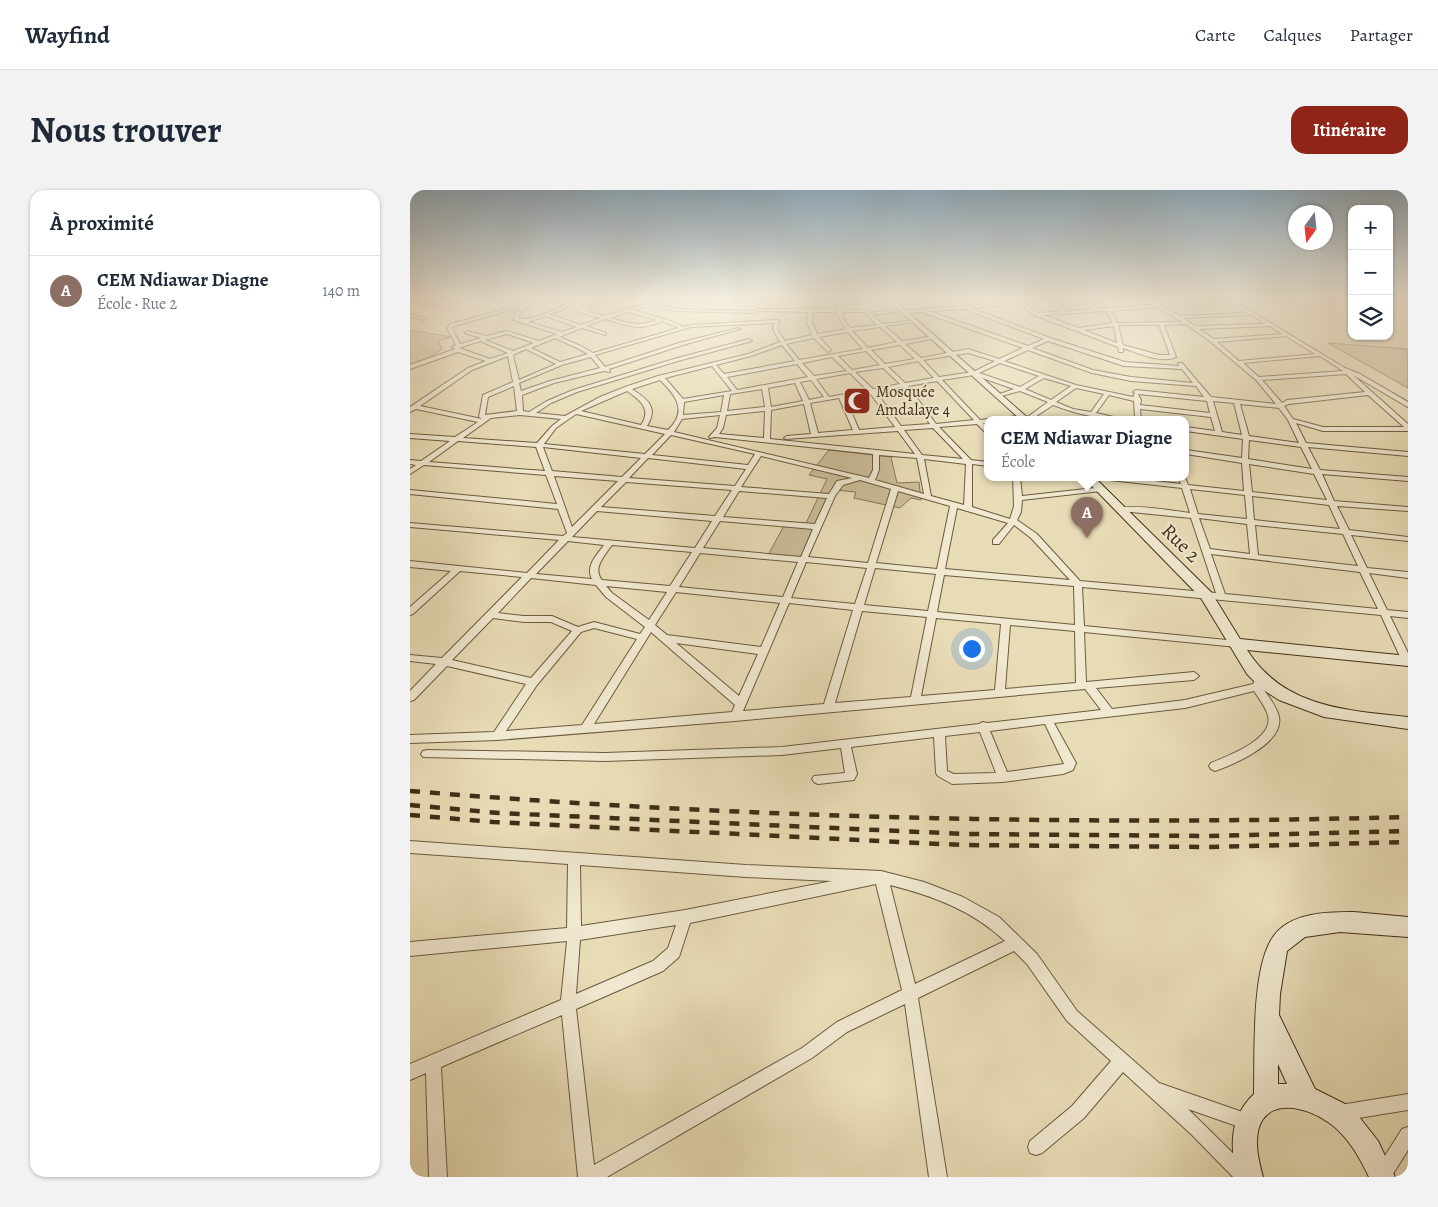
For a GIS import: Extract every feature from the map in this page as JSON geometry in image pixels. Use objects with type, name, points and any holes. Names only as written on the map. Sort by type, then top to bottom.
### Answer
[{"type":"street","points":[[410,367],[464,346]]},
{"type":"street","points":[[498,346],[512,353]]},
{"type":"street","points":[[413,409],[465,371],[531,346]]},
{"type":"street","points":[[574,346],[592,355],[597,364],[604,369],[636,385]]},
{"type":"street","points":[[565,418],[520,413],[482,417],[485,396],[560,364],[622,346]]},
{"type":"street","points":[[519,394],[552,382],[604,369],[675,346]]},
{"type":"street","points":[[719,346],[744,356]]},
{"type":"street","points":[[530,414],[561,396],[732,346]]},
{"type":"street","points":[[757,346],[763,350]]},
{"type":"street","points":[[539,445],[565,418],[627,388],[660,377],[752,354],[774,346]]},
{"type":"street","points":[[785,346],[798,363],[814,378],[828,399]]},
{"type":"street","points":[[824,346],[828,350]]},
{"type":"street","points":[[724,376],[878,346]]},
{"type":"street","points":[[905,346],[984,428]]},
{"type":"street","points":[[944,346],[1022,416]]},
{"type":"street","points":[[1021,346],[1092,371],[1131,379],[1199,385]]},
{"type":"street","points":[[681,417],[768,409],[974,373],[1031,346]]},
{"type":"street","points":[[1069,346],[1124,364],[1184,368]]},
{"type":"street","points":[[1121,346],[1159,357],[1173,358]]},
{"type":"street","points":[[1121,346],[1124,364],[1136,392],[1138,416]]},
{"type":"street","points":[[1169,346],[1173,358],[1199,385],[1209,399],[1219,433]]},
{"type":"street","points":[[1220,346],[1258,379],[1291,420],[1408,661]]},
{"type":"street","points":[[1304,346],[1343,370],[1408,428]]},
{"type":"street","points":[[459,348],[490,361]]},
{"type":"street","points":[[526,348],[560,364]]},
{"type":"street","points":[[867,348],[905,386],[934,426],[969,462],[968,508]]},
{"type":"street","points":[[694,351],[700,355]]},
{"type":"street","points":[[682,401],[882,365],[972,352],[1043,376],[1138,404],[1214,415]]},
{"type":"street","points":[[512,353],[519,394],[520,413]]},
{"type":"street","points":[[752,354],[778,384]]},
{"type":"street","points":[[1240,362],[1319,355]]},
{"type":"street","points":[[834,356],[872,391],[920,457],[928,497]]},
{"type":"street","points":[[1146,365],[1159,357]]},
{"type":"street","points":[[708,441],[720,428],[731,392],[724,376],[713,364]]},
{"type":"street","points":[[1258,379],[1343,370],[1356,373],[1408,405]]},
{"type":"street","points":[[974,373],[1020,389],[1050,403],[1098,416]]},
{"type":"street","points":[[999,396],[1020,389],[1043,376]]},
{"type":"street","points":[[410,697],[670,433],[681,417],[682,401],[676,392],[660,377]]},
{"type":"street","points":[[797,381],[807,402],[815,436]]},
{"type":"street","points":[[765,386],[768,409],[767,440]]},
{"type":"street","points":[[1030,416],[1075,386]]},
{"type":"street","points":[[627,388],[636,394],[650,410],[650,417],[643,427]]},
{"type":"street","points":[[1136,392],[1281,406],[1287,402],[1368,393]]},
{"type":"street","points":[[1092,415],[1107,394]]},
{"type":"street","points":[[841,396],[857,432]]},
{"type":"street","points":[[1237,402],[1246,437],[1245,462],[1254,557]]},
{"type":"street","points":[[413,409],[483,421]]},
{"type":"street","points":[[575,412],[708,441],[861,478],[1014,522],[1034,536],[1078,584],[1079,628],[1084,686],[1110,713]]},
{"type":"street","points":[[410,472],[490,416]]},
{"type":"street","points":[[1291,420],[1324,429],[1408,428]]},
{"type":"street","points":[[767,440],[984,421]]},
{"type":"street","points":[[1189,429],[1302,445],[1408,454]]},
{"type":"street","points":[[714,435],[984,464]]},
{"type":"street","points":[[410,436],[539,445],[750,467]]},
{"type":"street","points":[[539,445],[562,507],[568,536]]},
{"type":"street","points":[[870,481],[876,470],[876,452]]},
{"type":"street","points":[[585,730],[759,453]]},
{"type":"street","points":[[1189,453],[1317,472],[1408,479]]},
{"type":"street","points":[[410,462],[831,496]]},
{"type":"street","points":[[735,717],[831,496],[840,484],[861,478]]},
{"type":"street","points":[[996,542],[1014,522],[1019,511],[1017,481]]},
{"type":"street","points":[[1143,481],[1332,503],[1408,509]]},
{"type":"street","points":[[1183,481],[1221,596]]},
{"type":"street","points":[[1019,498],[1101,483]]},
{"type":"street","name":"Rue 2","points":[[1101,483],[1121,509],[1206,595],[1259,683]]},
{"type":"street","points":[[828,708],[895,488]]},
{"type":"street","points":[[410,492],[562,507]]},
{"type":"street","points":[[915,701],[954,504]]},
{"type":"street","points":[[596,508],[818,527]]},
{"type":"street","points":[[1121,509],[1408,539]]},
{"type":"street","points":[[410,525],[568,536],[610,542],[1221,596],[1408,615]]},
{"type":"street","points":[[610,542],[594,565],[594,576],[598,582],[609,595],[650,626],[741,704]]},
{"type":"street","points":[[1206,551],[1408,575]]},
{"type":"street","points":[[410,564],[1408,661]]},
{"type":"street","points":[[410,612],[459,568]]},
{"type":"street","points":[[490,615],[524,620],[552,619],[578,630]]},
{"type":"street","points":[[1000,694],[1006,621]]},
{"type":"street","points":[[497,736],[533,682],[578,630],[594,625],[643,638]]},
{"type":"street","points":[[662,638],[764,651]]},
{"type":"street","points":[[410,658],[445,662],[533,682]]},
{"type":"street","points":[[410,739],[585,730],[1194,676]]},
{"type":"street","points":[[1216,766],[1240,755],[1272,732],[1274,718],[1259,683]]},
{"type":"street","points":[[427,754],[605,757],[782,751],[939,733],[983,726],[1048,721],[1185,704],[1259,683],[1305,706],[1332,713],[1408,723]]},
{"type":"street","points":[[939,733],[942,774],[946,777],[952,779],[1002,777],[1069,767],[1070,763],[1048,721]]},
{"type":"street","points":[[983,726],[1002,777]]},
{"type":"street","points":[[818,779],[850,777],[845,743]]},
{"type":"street","points":[[410,847],[746,870],[880,877],[924,888],[958,901],[994,922],[1016,943],[1032,959],[1072,1016],[1198,1129],[1245,1177]]},
{"type":"street","points":[[574,859],[574,934],[568,1005],[588,1177],[807,1052],[842,1026],[1016,943]]},
{"type":"street","points":[[410,949],[574,934],[685,917],[880,877]]},
{"type":"street","points":[[880,877],[910,992],[938,1177]]},
{"type":"street","points":[[410,1072],[658,966],[668,959],[678,943],[685,917]]},
{"type":"street","points":[[1266,1100],[1268,1017],[1273,966],[1279,945],[1300,929],[1320,924],[1408,927]]},
{"type":"street","points":[[1268,1017],[1306,1097]]},
{"type":"street","points":[[433,1062],[438,1177]]},
{"type":"street","points":[[1036,1146],[1078,1112],[1122,1062]]},
{"type":"street","points":[[1153,1088],[1248,1122]]},
{"type":"street","points":[[1250,1177],[1244,1148],[1244,1132],[1256,1108],[1266,1100],[1278,1095],[1306,1097],[1336,1113],[1363,1141],[1374,1158],[1382,1177]]},
{"type":"street","points":[[1336,1113],[1408,1102]]},
{"type":"street","points":[[1382,1177],[1408,1135]]},
{"type":"shaded area","points":[[410,346],[441,346],[442,349],[427,359],[410,365]]},
{"type":"shaded area","points":[[1333,346],[1408,349],[1408,388]]},
{"type":"shaded area","points":[[829,450],[891,457],[897,483],[919,482],[921,500],[911,498],[900,508],[854,498],[856,492],[835,490],[805,560],[767,557],[786,522],[806,523],[827,479],[809,475]]},
{"type":"railway","points":[[410,791],[659,808],[909,817],[1158,821],[1408,817]]},
{"type":"railway","points":[[410,805],[499,813],[966,834],[1205,836],[1408,831]]},
{"type":"railway","points":[[410,815],[493,822],[962,845],[1205,847],[1408,842]]},
{"type":"place","name":"Mosquée Amdalaye 4","points":[[857,401]]},
{"type":"place","name":"CEM Ndiawar Diagne","points":[[1087,538]]}]
